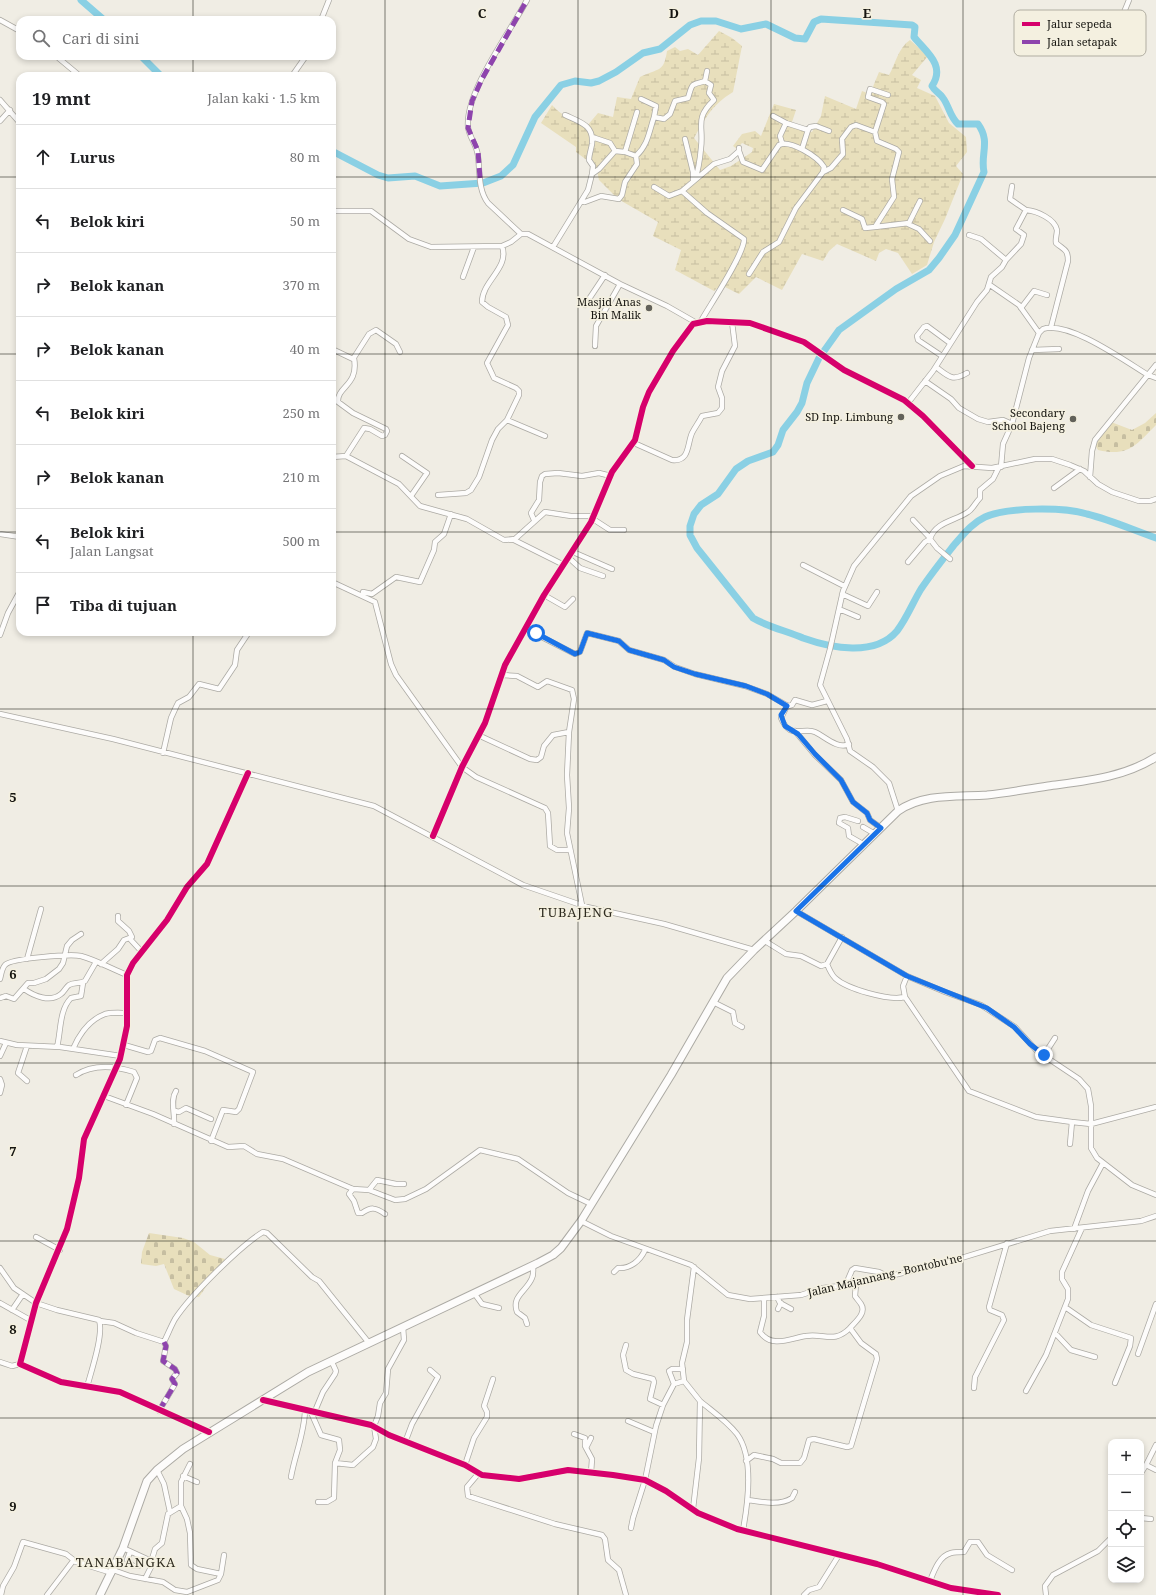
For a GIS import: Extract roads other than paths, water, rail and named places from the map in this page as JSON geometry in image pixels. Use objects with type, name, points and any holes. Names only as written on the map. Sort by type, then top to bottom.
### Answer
[{"type":"main road","points":[[100,1595],[126,1550],[146,1483],[157,1470],[183,1449],[298,1377],[533,1265],[553,1255],[561,1248],[581,1221],[590,1204],[671,1075],[727,978],[898,811],[909,804],[933,798],[988,795],[1104,778],[1132,769],[1156,757]]},
{"type":"street","points":[[323,16],[330,0]]},
{"type":"street","points":[[521,234],[488,203],[481,187],[478,151],[468,128],[472,101],[482,78],[527,0]]},
{"type":"street","points":[[1125,10],[1129,0]]},
{"type":"street","points":[[0,20],[16,29]]},
{"type":"street","points":[[62,60],[76,72]]},
{"type":"street","points":[[295,72],[303,60]]},
{"type":"street","points":[[705,81],[707,71]]},
{"type":"street","points":[[654,117],[664,119],[670,114],[676,100],[686,99],[693,84],[705,81],[711,85],[709,93],[714,100],[703,115],[700,122],[702,148],[700,166],[694,179]]},
{"type":"street","points":[[875,227],[894,197],[892,179],[899,155],[896,149],[877,141],[875,132],[883,103],[868,96],[868,94],[870,89],[888,95]]},
{"type":"street","points":[[582,201],[586,202],[601,196],[619,199],[622,195],[625,182],[637,164],[636,156],[646,145],[654,117],[656,106],[642,99]]},
{"type":"street","points":[[0,100],[16,118]]},
{"type":"street","points":[[0,122],[10,110]]},
{"type":"street","points":[[625,152],[636,112]]},
{"type":"street","points":[[553,247],[582,201],[589,187],[593,166],[589,160],[592,137],[588,127],[565,115]]},
{"type":"street","points":[[773,116],[785,121],[786,123],[808,130]]},
{"type":"street","points":[[782,143],[780,136],[786,123]]},
{"type":"street","points":[[749,274],[763,252],[779,242],[796,208],[823,172],[830,168],[843,154],[842,139],[851,127],[856,125],[875,132]]},
{"type":"street","points":[[802,149],[810,126],[829,131]]},
{"type":"street","points":[[592,137],[608,142],[615,151],[625,152],[636,156]]},
{"type":"street","points":[[685,139],[694,179]]},
{"type":"street","points":[[654,187],[669,196],[682,191],[694,179],[714,164],[730,160],[739,149],[743,162],[762,170],[776,149],[782,143]]},
{"type":"street","points":[[782,143],[792,144],[802,149],[824,166],[823,172]]},
{"type":"street","points":[[592,174],[599,169],[615,151]]},
{"type":"street","points":[[1012,186],[1010,200],[1026,210],[1039,212],[1054,223],[1057,231],[1056,243],[1066,249],[1068,254],[1068,261],[1051,327]]},
{"type":"street","points":[[682,191],[707,213],[740,235],[744,240],[734,266],[701,321]]},
{"type":"street","points":[[908,224],[912,221],[920,201]]},
{"type":"street","points":[[843,210],[862,220],[865,228],[908,224],[919,229],[930,241]]},
{"type":"street","points":[[908,403],[936,367],[950,343],[990,285],[991,277],[1002,268],[1006,260],[1024,239],[1024,236],[1016,229],[1026,210]]},
{"type":"street","points":[[336,211],[371,211],[409,239],[428,246],[448,248],[502,246],[511,242],[521,234],[528,234],[606,275],[620,284],[667,306],[695,322],[732,322],[762,326],[798,339],[818,351],[844,370],[908,403],[972,466]]},
{"type":"street","points":[[969,235],[981,239],[1006,260]]},
{"type":"street","points":[[438,495],[461,494],[471,490],[479,477],[492,440],[498,429],[507,420],[517,399],[519,390],[494,378],[487,364],[491,354],[506,330],[506,317],[500,312],[484,305],[482,299],[488,285],[503,261],[505,254],[502,246]]},
{"type":"street","points":[[463,277],[474,247]]},
{"type":"street","points":[[585,305],[606,275]]},
{"type":"street","points":[[595,346],[596,326],[620,284]]},
{"type":"street","points":[[990,285],[1012,299],[1021,308],[1039,333]]},
{"type":"street","points":[[1021,308],[1034,291],[1047,295]]},
{"type":"street","points":[[433,836],[462,767],[489,712],[502,674],[544,595],[594,517],[611,476],[634,443],[643,406],[649,392],[673,351],[695,322]]},
{"type":"street","points":[[634,443],[672,460],[679,460],[684,457],[688,450],[692,434],[702,416],[718,413],[722,408],[722,398],[718,387],[722,371],[735,346],[732,322]]},
{"type":"street","points":[[942,356],[918,340],[917,336],[924,327],[927,326],[950,343]]},
{"type":"street","points":[[908,562],[942,524],[960,517],[970,510],[974,503],[980,498],[980,490],[995,477],[1000,467],[1003,444],[1012,424],[1032,350],[1039,333],[1043,329],[1051,327],[1080,335],[1148,375],[1156,378]]},
{"type":"street","points":[[346,456],[364,428],[370,429],[382,436],[385,435],[387,431],[386,429],[353,413],[338,402],[339,395],[354,377],[356,369],[354,358],[369,334],[376,330],[396,344],[400,352]]},
{"type":"street","points":[[1032,350],[1059,349]]},
{"type":"street","points":[[336,351],[349,358],[354,358]]},
{"type":"street","points":[[1090,477],[1092,451],[1095,440],[1156,365]]},
{"type":"street","points":[[936,367],[953,378],[959,377],[966,373]]},
{"type":"street","points":[[925,381],[951,399],[959,408],[978,419],[988,422],[1003,420],[1012,424]]},
{"type":"street","points":[[507,420],[545,436]]},
{"type":"street","points":[[336,457],[346,456],[400,484],[420,506],[451,514],[475,523],[504,540],[514,540],[564,565]]},
{"type":"street","points":[[402,456],[427,473],[411,496]]},
{"type":"street","points":[[898,811],[889,783],[873,767],[853,753],[827,701],[820,682],[832,643],[844,586],[861,556],[914,494],[946,473],[959,468],[972,466],[987,468],[1000,467],[1035,459],[1052,460],[1070,464],[1090,477],[1103,488],[1124,496],[1144,501],[1156,499]]},
{"type":"street","points":[[1054,488],[1080,470]]},
{"type":"street","points":[[534,520],[531,513],[538,500],[540,482],[542,476],[545,474],[558,473],[582,476],[599,473],[611,476]]},
{"type":"street","points":[[514,540],[542,513],[548,511],[571,516],[594,517],[610,530],[624,530]]},
{"type":"street","points":[[354,592],[357,590],[371,594],[396,577],[420,582],[434,550],[435,542],[444,534],[451,514]]},
{"type":"street","points":[[914,520],[942,553],[949,558]]},
{"type":"street","points":[[0,534],[16,536]]},
{"type":"street","points":[[572,552],[612,569]]},
{"type":"street","points":[[569,558],[580,568],[603,576]]},
{"type":"street","points":[[803,565],[844,586]]},
{"type":"street","points":[[336,584],[375,602],[391,664],[396,675],[462,767],[476,777],[545,808],[548,813],[550,846],[557,850],[569,850]]},
{"type":"street","points":[[842,594],[868,606],[877,592]]},
{"type":"street","points":[[544,595],[565,607],[573,599]]},
{"type":"street","points":[[0,635],[16,599]]},
{"type":"street","points":[[839,609],[858,617]]},
{"type":"street","points":[[526,628],[575,654],[580,652],[587,633],[619,641],[629,650],[664,660],[674,667],[695,674],[746,686],[767,694],[787,706]]},
{"type":"street","points":[[164,753],[171,718],[178,703],[189,697],[199,684],[215,690],[221,687],[236,663],[237,650],[246,636]]},
{"type":"street","points":[[502,674],[517,676],[537,687],[546,681],[571,689],[574,701],[569,732],[569,808],[567,833],[569,850],[581,893],[582,905]]},
{"type":"street","points":[[827,701],[812,705],[795,700],[791,706],[787,706],[781,715],[782,720],[788,729],[795,731],[811,730],[838,744],[845,746],[848,744]]},
{"type":"street","points":[[0,714],[113,739],[374,806],[433,836],[512,880],[582,905],[664,924],[754,950]]},
{"type":"street","points":[[795,731],[841,780],[853,802],[867,813],[870,820],[881,828]]},
{"type":"street","points":[[478,735],[527,759],[536,760],[541,757],[544,746],[553,735],[569,732]]},
{"type":"street","points":[[20,1364],[36,1303],[68,1229],[71,1209],[78,1183],[84,1139],[121,1056],[128,1013],[127,975],[142,952],[167,920],[187,887],[207,864],[248,773]]},
{"type":"street","points":[[858,821],[843,817],[840,818],[839,823],[848,829],[849,836],[864,844]]},
{"type":"street","points":[[863,827],[875,834]]},
{"type":"street","points":[[27,959],[41,910]]},
{"type":"street","points":[[796,911],[907,976],[987,1008],[1014,1027],[1030,1044],[1079,1079],[1088,1089],[1091,1106],[1091,1148],[1103,1163],[1132,1185],[1156,1195]]},
{"type":"street","points":[[118,916],[118,921],[132,934],[130,939]]},
{"type":"street","points":[[0,998],[6,996],[14,999],[28,983],[34,984],[54,975],[62,966],[70,942],[81,934]]},
{"type":"street","points":[[765,941],[786,954],[801,956],[821,966],[827,964],[842,937]]},
{"type":"street","points":[[130,939],[142,952]]},
{"type":"street","points":[[57,1047],[61,1032],[60,1023],[68,1002],[71,998],[81,996],[83,983],[90,976],[98,963],[118,949],[124,940],[130,939]]},
{"type":"street","points":[[0,979],[5,964],[27,959],[65,956],[78,956],[127,975]]},
{"type":"street","points":[[827,964],[834,977],[851,987],[874,994],[904,997]]},
{"type":"street","points":[[907,976],[903,986],[904,997],[969,1091],[1036,1117],[1091,1124],[1156,1107]]},
{"type":"street","points":[[24,989],[32,995],[48,998],[60,995],[71,984],[83,983]]},
{"type":"street","points":[[713,1002],[731,1010],[735,1023],[742,1027]]},
{"type":"street","points":[[73,1049],[84,1029],[98,1018],[110,1013],[128,1013]]},
{"type":"street","points":[[124,1045],[148,1052],[151,1051],[155,1040],[160,1038],[205,1051],[253,1072],[239,1109],[236,1112],[222,1110],[211,1141]]},
{"type":"street","points":[[1044,1055],[1055,1038]]},
{"type":"street","points":[[0,1041],[27,1046],[57,1047],[121,1056]]},
{"type":"street","points":[[0,1056],[6,1043]]},
{"type":"street","points":[[27,1046],[18,1073],[27,1081]]},
{"type":"street","points":[[76,1075],[92,1068],[117,1067],[134,1072],[137,1078],[126,1105]]},
{"type":"street","points":[[0,1079],[2,1085],[0,1093]]},
{"type":"street","points":[[174,1124],[175,1111],[172,1101],[176,1091]]},
{"type":"street","points":[[104,1096],[174,1124],[211,1141],[231,1148],[244,1146],[257,1154],[283,1159],[353,1189],[368,1190],[395,1200],[405,1199],[426,1189],[478,1151],[482,1150],[494,1155],[518,1159],[568,1193],[590,1204]]},
{"type":"street","points":[[175,1111],[179,1112],[186,1108],[211,1119]]},
{"type":"street","points":[[1070,1144],[1072,1122]]},
{"type":"street","points":[[1074,1229],[1088,1191],[1103,1163]]},
{"type":"street","points":[[368,1190],[378,1180],[396,1184],[404,1184]]},
{"type":"street","points":[[353,1189],[349,1194],[355,1203],[357,1211],[362,1214],[368,1208],[374,1208],[384,1214]]},
{"type":"street","name":"Jalan Majannang - Bontobu'ne","points":[[581,1221],[611,1236],[645,1250],[679,1260],[694,1267],[732,1297],[742,1299],[801,1295],[823,1288],[846,1284],[856,1284],[945,1263],[1050,1230],[1074,1229],[1141,1221],[1156,1216]]},
{"type":"street","points":[[1026,1391],[1039,1370],[1058,1320],[1065,1307],[1069,1294],[1062,1279],[1062,1272],[1082,1228]]},
{"type":"street","points":[[159,1411],[172,1392],[175,1383],[172,1380],[177,1373],[175,1369],[162,1359],[166,1346],[164,1342],[176,1319],[192,1297],[239,1251],[263,1232],[267,1234],[312,1278],[319,1281],[369,1343]]},
{"type":"street","points":[[36,1237],[60,1250]]},
{"type":"street","points":[[974,1388],[975,1377],[1004,1320],[1002,1315],[990,1310],[989,1307],[1007,1243]]},
{"type":"street","points":[[614,1272],[616,1269],[628,1268],[641,1258],[645,1250]]},
{"type":"street","points":[[527,1324],[525,1318],[517,1312],[516,1303],[518,1296],[532,1278],[533,1265]]},
{"type":"street","points":[[694,1267],[687,1320],[687,1342],[682,1363],[684,1382],[700,1402],[729,1425],[738,1436],[744,1450],[748,1500],[743,1530]]},
{"type":"street","points":[[0,1268],[14,1288],[36,1303],[57,1310],[114,1323],[136,1333],[164,1342]]},
{"type":"street","points":[[846,1284],[852,1270],[855,1268],[879,1272],[888,1277]]},
{"type":"street","points":[[764,1298],[764,1316],[760,1332],[766,1338],[773,1341],[792,1340],[808,1336],[835,1337],[850,1328],[859,1318],[863,1310],[862,1305],[855,1296],[856,1284]]},
{"type":"street","points":[[474,1293],[482,1304],[499,1308]]},
{"type":"street","points":[[12,1310],[22,1294]]},
{"type":"street","points":[[777,1297],[781,1303],[791,1309]]},
{"type":"street","points":[[778,1309],[781,1303]]},
{"type":"street","points":[[0,1304],[32,1321]]},
{"type":"street","points":[[1138,1354],[1156,1304]]},
{"type":"street","points":[[1065,1307],[1091,1325],[1131,1338],[1130,1346],[1115,1383]]},
{"type":"street","points":[[87,1387],[96,1352],[100,1321]]},
{"type":"street","points":[[335,1463],[350,1466],[357,1464],[374,1443],[374,1426],[378,1416],[380,1403],[386,1393],[388,1369],[403,1343],[403,1327]]},
{"type":"street","points":[[746,1461],[754,1455],[773,1459],[781,1463],[800,1463],[804,1458],[809,1440],[814,1439],[850,1447],[871,1386],[877,1356],[875,1352],[861,1343],[850,1328]]},
{"type":"street","points":[[1054,1333],[1071,1350],[1096,1357]]},
{"type":"street","points":[[626,1345],[623,1355],[626,1370],[633,1374],[653,1379],[654,1382],[650,1398],[663,1405]]},
{"type":"street","points":[[291,1477],[294,1458],[310,1410],[335,1374],[336,1370],[331,1360]]},
{"type":"street","points":[[0,1362],[12,1366],[20,1364],[55,1380],[120,1392],[159,1411],[209,1432]]},
{"type":"street","points":[[631,1528],[635,1508],[645,1480],[654,1432],[663,1405],[674,1384],[669,1371],[672,1369],[682,1369]]},
{"type":"street","points":[[406,1440],[412,1424],[438,1378],[438,1375],[430,1370]]},
{"type":"street","points":[[465,1465],[474,1438],[487,1417],[488,1413],[484,1406],[492,1379]]},
{"type":"street","points":[[674,1384],[684,1382]]},
{"type":"street","points":[[263,1400],[374,1426],[465,1465],[478,1474],[510,1479],[532,1477],[568,1470],[645,1480],[666,1491],[693,1509],[713,1519],[743,1530],[930,1580],[955,1590],[998,1595]]},
{"type":"street","points":[[693,1509],[699,1465],[700,1402]]},
{"type":"street","points":[[310,1410],[321,1435],[339,1440],[341,1446],[335,1463],[334,1498],[327,1502],[318,1502]]},
{"type":"street","points":[[628,1421],[654,1432]]},
{"type":"street","points":[[574,1434],[585,1438],[586,1448],[592,1459],[591,1473]]},
{"type":"street","points":[[586,1448],[591,1438]]},
{"type":"street","points":[[1144,1468],[1156,1445]]},
{"type":"street","points":[[190,1464],[183,1476],[181,1506],[187,1519],[190,1533],[191,1565],[197,1569],[222,1574]]},
{"type":"street","points":[[1146,1465],[1156,1470]]},
{"type":"street","points":[[126,1550],[128,1560],[133,1566],[138,1566],[152,1559],[155,1550],[162,1543],[170,1512],[164,1484],[157,1470]]},
{"type":"street","points":[[478,1474],[467,1487],[468,1496],[555,1524],[602,1535],[605,1539],[608,1560],[619,1570],[626,1595]]},
{"type":"street","points":[[183,1476],[197,1482]]},
{"type":"street","points":[[748,1500],[765,1502],[784,1501],[792,1498],[795,1492]]},
{"type":"street","points":[[170,1512],[181,1506]]},
{"type":"street","points":[[1144,1518],[1151,1519]]},
{"type":"street","points":[[1046,1595],[1045,1586],[1052,1575],[1098,1551],[1108,1541]]},
{"type":"street","points":[[1,1595],[3,1586],[14,1567],[23,1542],[66,1554],[75,1561],[113,1572],[145,1580],[163,1582],[173,1589],[184,1592],[216,1581],[222,1574],[224,1555]]},
{"type":"street","points":[[930,1580],[942,1558],[950,1553],[964,1552],[970,1542],[978,1542],[987,1555],[1012,1570]]},
{"type":"street","points":[[126,1550],[149,1561]]},
{"type":"street","points":[[804,1595],[809,1590],[819,1587],[839,1555]]},
{"type":"street","points":[[47,1595],[70,1564],[75,1561]]},
{"type":"street","points":[[145,1580],[150,1568],[149,1561]]},
{"type":"street","points":[[954,1595],[955,1590]]},
{"type":"waterway","points":[[81,0],[99,16]]},
{"type":"waterway","points":[[336,153],[378,175],[388,178],[415,176],[440,186],[483,183],[501,176],[513,165],[535,117],[561,85],[575,81],[591,83],[599,81],[616,72],[643,53],[660,49],[690,25],[701,21],[716,21],[741,29],[766,24],[795,38],[805,39],[814,22],[821,19],[912,25],[915,27],[914,37],[933,59],[936,65],[937,72],[932,86],[933,88],[943,98],[953,118],[958,124],[978,124],[982,130],[985,142],[983,159],[984,172],[955,235],[939,258],[929,270],[896,289],[839,330],[819,358],[807,383],[802,403],[783,430],[778,445],[773,452],[748,461],[736,469],[718,494],[701,505],[694,514],[690,526],[690,535],[697,548],[753,618],[814,642],[852,648],[877,644],[888,639],[897,631],[921,589],[941,561],[968,530],[976,522],[985,517],[1007,511],[1036,509],[1064,510],[1096,516],[1156,538]]},
{"type":"waterway","points":[[145,60],[157,72]]},
{"type":"place","name":"Masjid Anas Bin Malik","points":[[649,308]]},
{"type":"place","name":"SD Inp. Limbung","points":[[901,417]]},
{"type":"place","name":"Secondary School Bajeng","points":[[1073,419]]},
{"type":"district","name":"TUBAJENG","points":[[576,912]]},
{"type":"district","name":"TANABANGKA","points":[[126,1562]]}]
